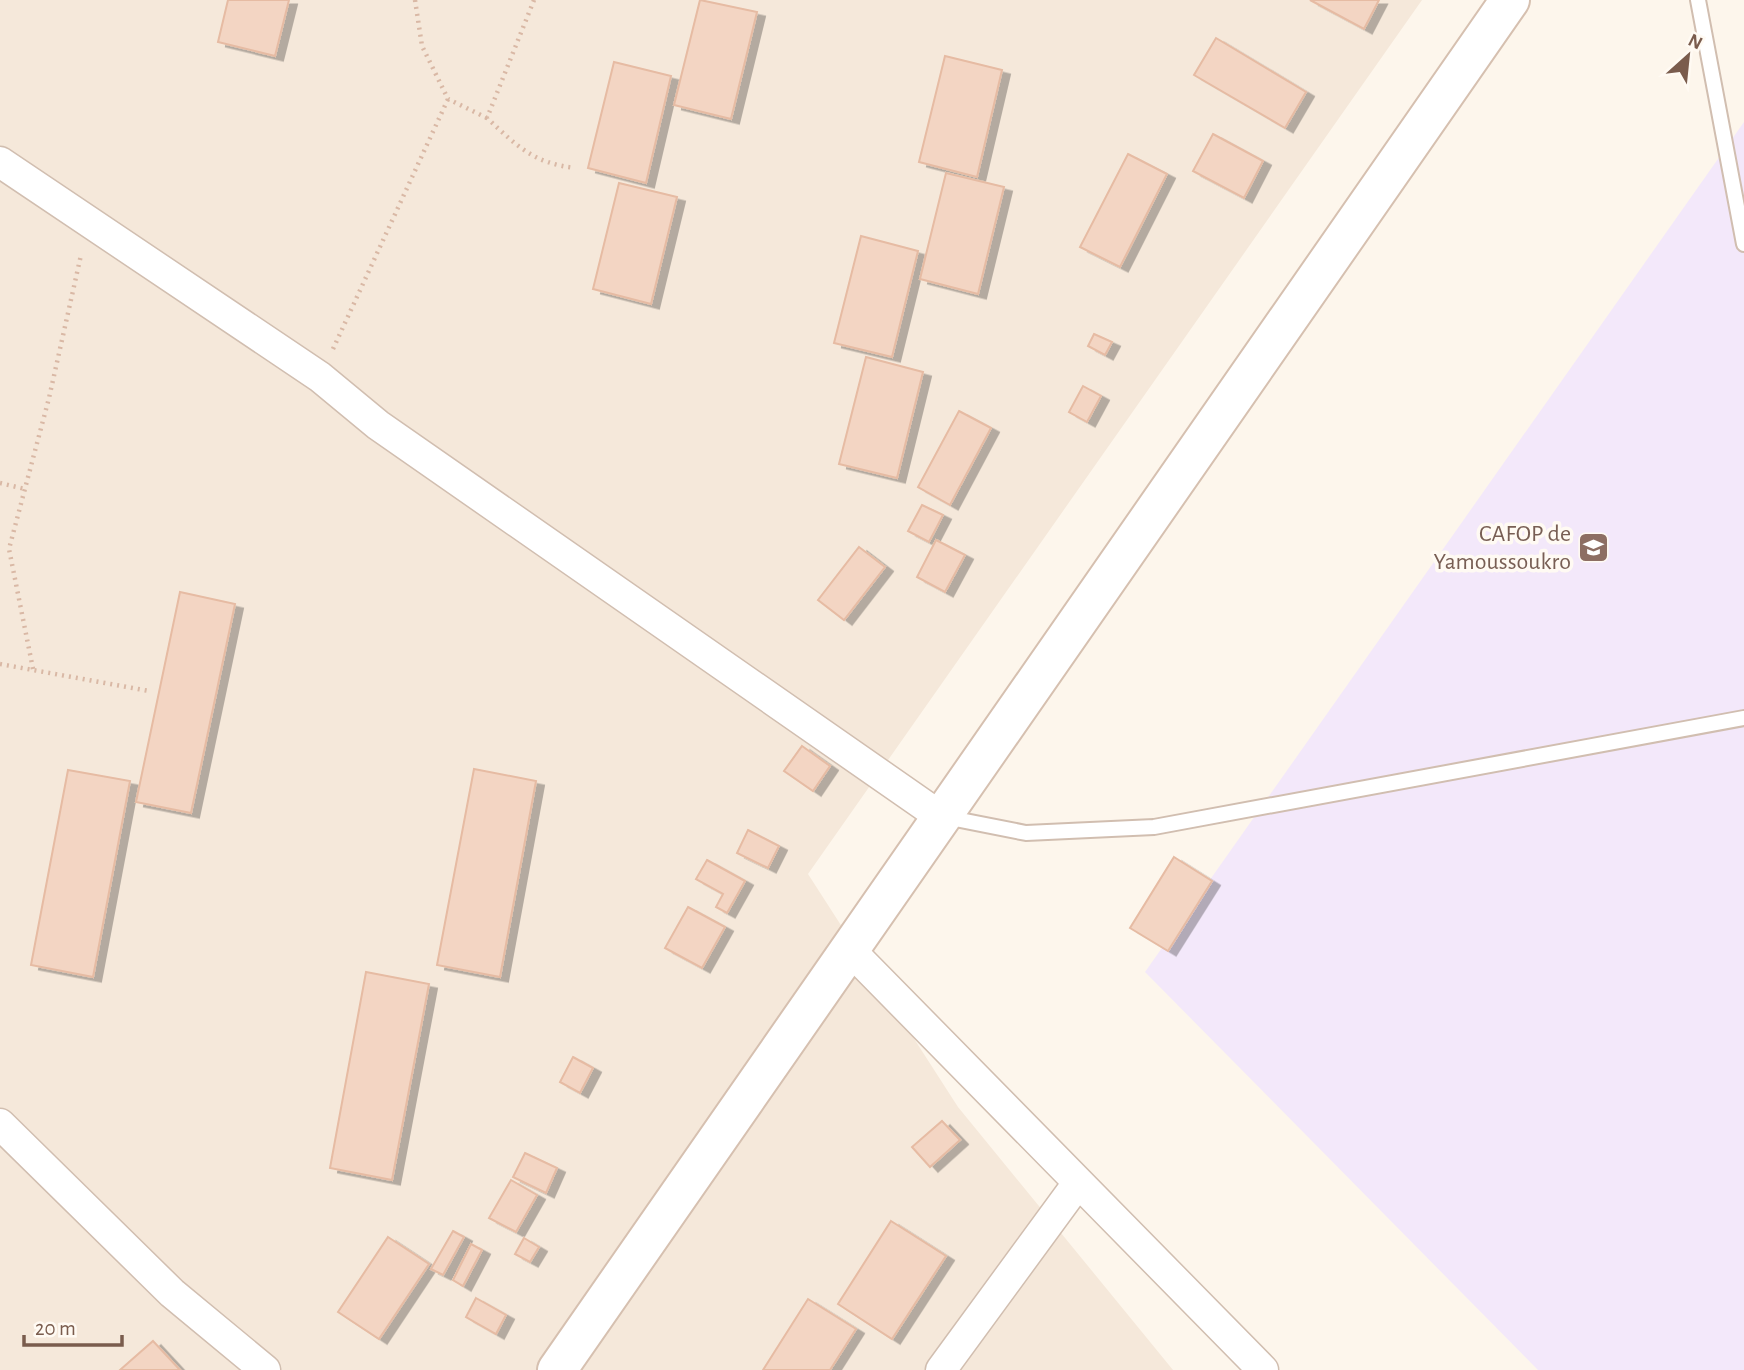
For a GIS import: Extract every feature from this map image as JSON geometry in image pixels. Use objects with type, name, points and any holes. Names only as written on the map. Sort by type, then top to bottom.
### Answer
[{"type":"street","points":[[557,1370],[1510,0]]},
{"type":"street","points":[[0,162],[320,377],[378,425],[941,817]]},
{"type":"street","points":[[849,949],[1263,1370]]},
{"type":"street","points":[[0,1124],[172,1293],[265,1370]]},
{"type":"street","points":[[941,1370],[1078,1182]]},
{"type":"lane","points":[[1699,0],[1744,244]]},
{"type":"lane","points":[[941,817],[1026,833],[1154,827],[1744,718]]},
{"type":"path","points":[[415,0],[422,46],[448,99],[487,118],[522,151],[551,165],[575,168]]},
{"type":"path","points":[[487,118],[534,0]]},
{"type":"path","points":[[320,377],[448,99]]},
{"type":"path","points":[[33,669],[9,549],[88,223]]},
{"type":"path","points":[[0,483],[25,489]]},
{"type":"path","points":[[0,664],[149,691]]},
{"type":"shaded area","points":[[0,0],[1422,0],[808,874],[958,1107],[1173,1370],[0,1370]]},
{"type":"shaded area","name":"CAFOP de Yamoussoukro","points":[[1744,122],[1744,1370],[1538,1370],[1145,972]]},
{"type":"building","points":[[228,0],[289,0],[275,56],[218,42]]},
{"type":"building","points":[[700,0],[757,12],[731,119],[674,105]]},
{"type":"building","points":[[1310,0],[1379,0],[1364,29]]},
{"type":"building","points":[[1216,38],[1306,92],[1285,128],[1194,75]]},
{"type":"building","points":[[945,56],[1002,70],[977,177],[919,162]]},
{"type":"building","points":[[614,62],[671,76],[646,183],[588,168]]},
{"type":"building","points":[[1213,134],[1263,161],[1244,198],[1193,171]]},
{"type":"building","points":[[1128,154],[1167,174],[1120,267],[1080,247]]},
{"type":"building","points":[[946,173],[1004,187],[978,294],[920,279]]},
{"type":"building","points":[[619,183],[677,197],[651,304],[593,289]]},
{"type":"building","points":[[861,236],[918,251],[892,357],[834,343]]},
{"type":"building","points":[[1094,334],[1112,342],[1105,355],[1088,346]]},
{"type":"building","points":[[866,357],[923,372],[897,478],[839,464]]},
{"type":"building","points":[[1083,386],[1101,396],[1087,422],[1069,412]]},
{"type":"building","points":[[959,411],[991,428],[950,505],[918,487]]},
{"type":"building","points":[[922,505],[943,515],[929,542],[908,531]]},
{"type":"building","points":[[936,540],[965,555],[945,592],[917,577]]},
{"type":"building","points":[[859,547],[885,567],[844,620],[818,600]]},
{"type":"building","points":[[180,592],[235,604],[191,813],[136,802]]},
{"type":"building","points":[[802,746],[830,766],[813,791],[784,771]]},
{"type":"building","points":[[474,769],[536,781],[500,977],[437,965]]},
{"type":"building","points":[[68,770],[130,781],[93,977],[31,965]]},
{"type":"building","points":[[748,830],[779,846],[768,868],[737,853]]},
{"type":"building","points":[[1174,857],[1212,881],[1168,951],[1130,928]]},
{"type":"building","points":[[707,860],[745,881],[727,913],[716,907],[723,894],[696,879]]},
{"type":"building","points":[[688,907],[725,927],[702,968],[665,948]]},
{"type":"building","points":[[366,972],[429,984],[392,1180],[330,1168]]},
{"type":"building","points":[[573,1057],[593,1068],[580,1093],[560,1082]]},
{"type":"building","points":[[942,1121],[960,1140],[930,1167],[912,1147]]},
{"type":"building","points":[[525,1153],[557,1168],[546,1193],[513,1177]]},
{"type":"building","points":[[511,1180],[537,1195],[516,1232],[489,1218]]},
{"type":"building","points":[[891,1221],[946,1256],[892,1339],[838,1304]]},
{"type":"building","points":[[453,1231],[464,1237],[443,1275],[431,1269]]},
{"type":"building","points":[[388,1237],[429,1264],[379,1339],[338,1312]]},
{"type":"building","points":[[524,1238],[539,1247],[530,1262],[515,1254]]},
{"type":"building","points":[[471,1244],[482,1250],[463,1286],[453,1280]]},
{"type":"building","points":[[476,1298],[506,1315],[496,1334],[466,1317]]},
{"type":"building","points":[[808,1299],[856,1329],[830,1370],[763,1370]]},
{"type":"building","points":[[153,1341],[180,1370],[120,1370]]},
{"type":"place","name":"CAFOP de Yamoussoukro","points":[[1594,547]]}]
